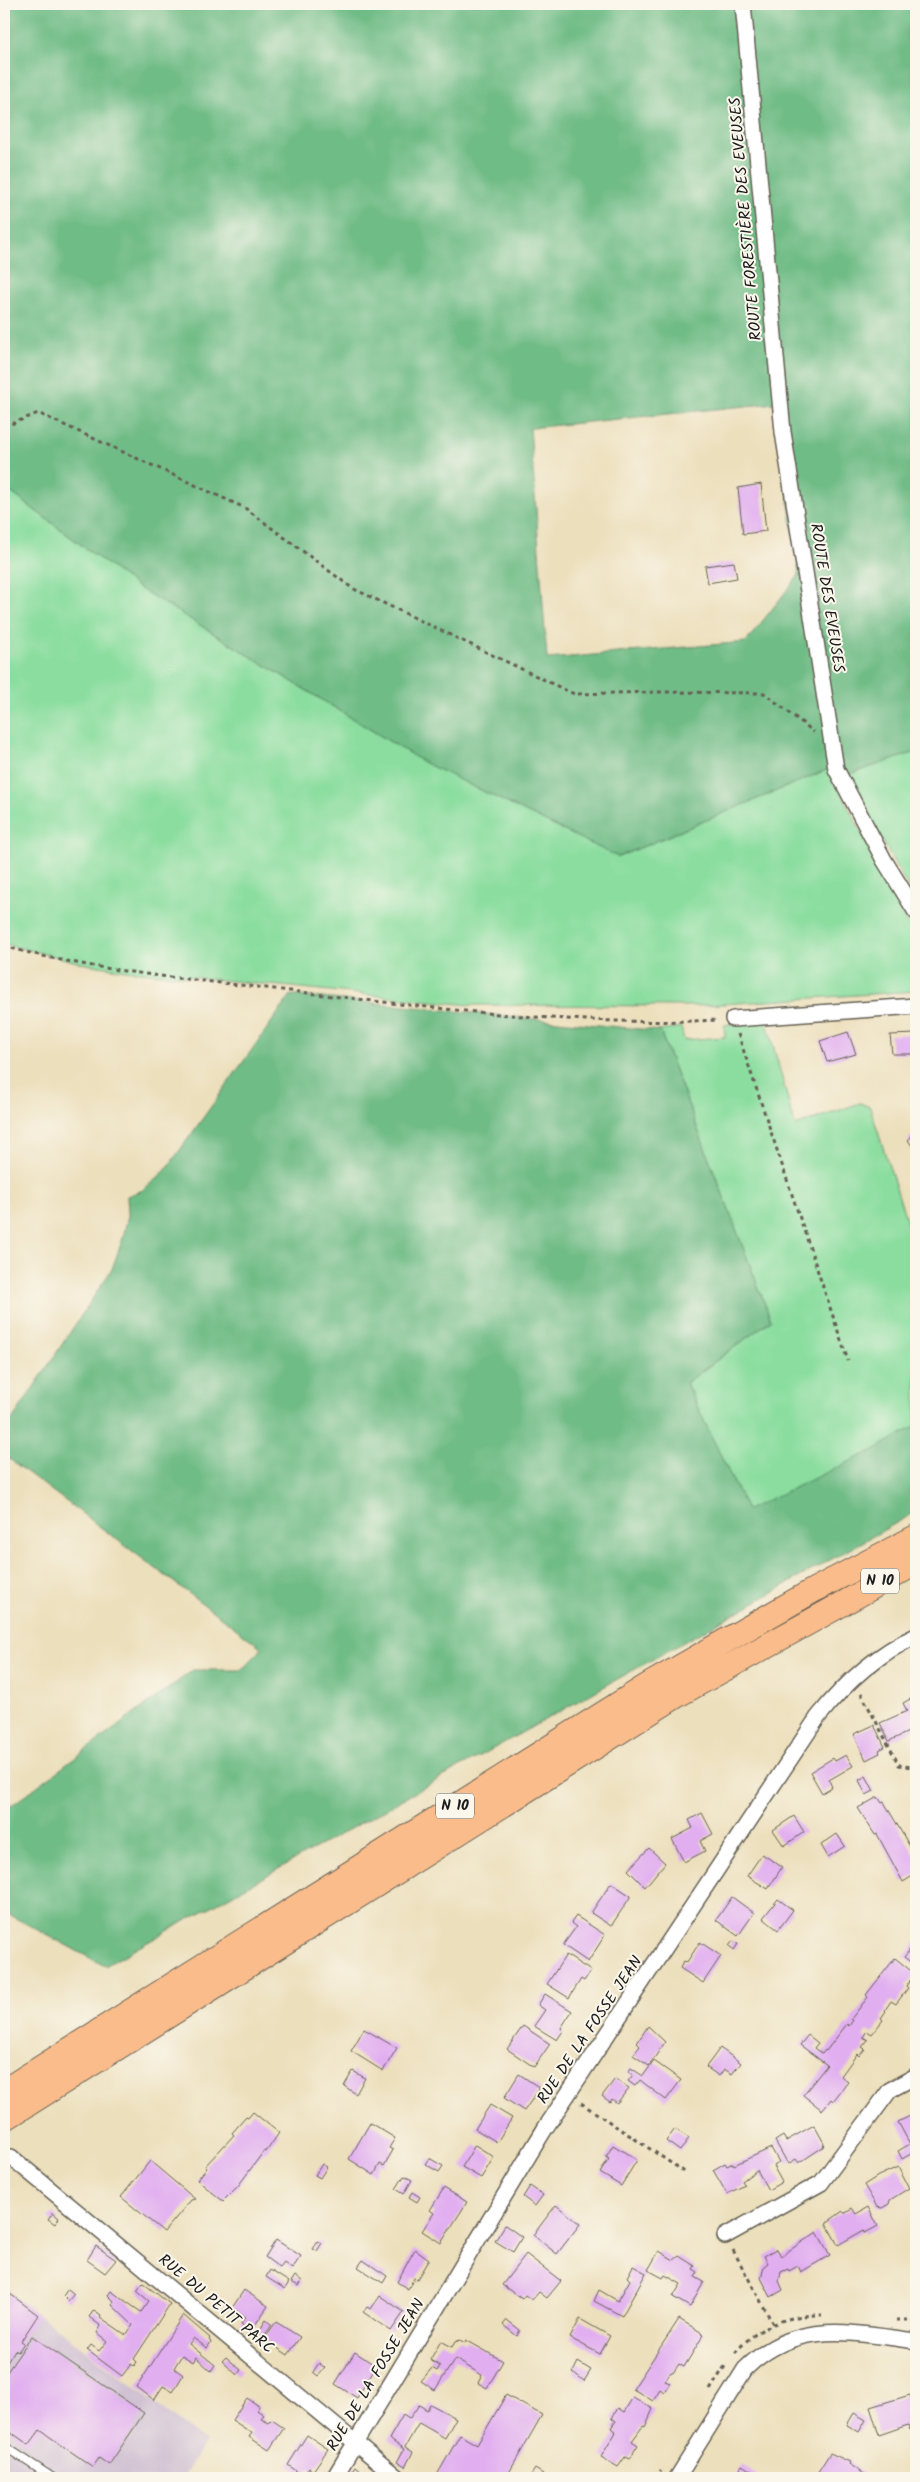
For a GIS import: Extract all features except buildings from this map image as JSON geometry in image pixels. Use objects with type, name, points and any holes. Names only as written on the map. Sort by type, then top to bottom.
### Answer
[{"type":"main road","name":"N 10","points":[[4,2091],[647,1686],[814,1590],[916,1537]]},
{"type":"main road","name":"N 10","points":[[4,2119],[676,1696],[916,1563]]},
{"type":"main road","points":[[845,1601],[868,1597],[916,1572]]},
{"type":"street","name":"ROUTE FORESTIÈRE DES EVEUSES","points":[[743,4],[783,432]]},
{"type":"street","name":"ROUTE DES EVEUSES","points":[[783,432],[836,769],[884,860],[916,912]]},
{"type":"street","points":[[733,1019],[916,1006]]},
{"type":"street","name":"RUE DE LA FOSSE JEAN","points":[[334,2478],[544,2130],[818,1717],[853,1677],[903,1642],[916,1636]]},
{"type":"street","points":[[725,2236],[820,2183],[890,2090],[916,2076]]},
{"type":"street","name":"RUE DU PETIT PARC","points":[[11,2157],[398,2478]]},
{"type":"street","points":[[677,2478],[745,2369],[754,2359],[776,2346],[794,2337],[814,2332],[916,2341]]},
{"type":"lane","points":[[4,2446],[53,2478]]},
{"type":"path","points":[[4,427],[38,413],[245,508],[352,588],[574,694],[659,692],[764,693],[832,747]]},
{"type":"path","points":[[4,946],[70,964],[130,973],[426,1007],[636,1021],[733,1019],[848,1361]]},
{"type":"path","points":[[853,1677],[899,1765],[916,1768]]},
{"type":"path","points":[[568,2095],[686,2174]]},
{"type":"path","points":[[725,2236],[773,2324]]},
{"type":"shaded area","points":[[4,2288],[206,2442],[182,2478],[4,2478]]},
{"type":"green space","points":[[4,4],[916,4],[916,752],[847,775],[829,769],[618,857],[425,763],[136,586],[4,487]],"holes":[[[775,403],[799,575],[746,642],[547,659],[530,428]]]},
{"type":"green space","points":[[4,487],[136,586],[425,763],[618,857],[829,769],[916,939],[916,991],[694,1006],[470,1005],[132,971],[86,964],[4,944]]},
{"type":"green space","points":[[916,752],[916,903],[847,775]]},
{"type":"green space","points":[[291,995],[660,1031],[771,1320],[686,1383],[747,1510],[872,1451],[916,1426],[916,1512],[105,1966],[4,1912],[4,1811],[193,1670],[242,1670],[262,1648],[4,1455],[4,1432],[112,1269],[123,1238],[128,1215],[127,1196],[143,1190],[165,1171]]},
{"type":"green space","points":[[766,1019],[795,1126],[860,1103],[870,1107],[916,1250],[916,1426],[872,1451],[747,1511],[686,1383],[771,1320],[660,1031],[681,1027],[684,1040],[725,1037],[724,1025]]}]
